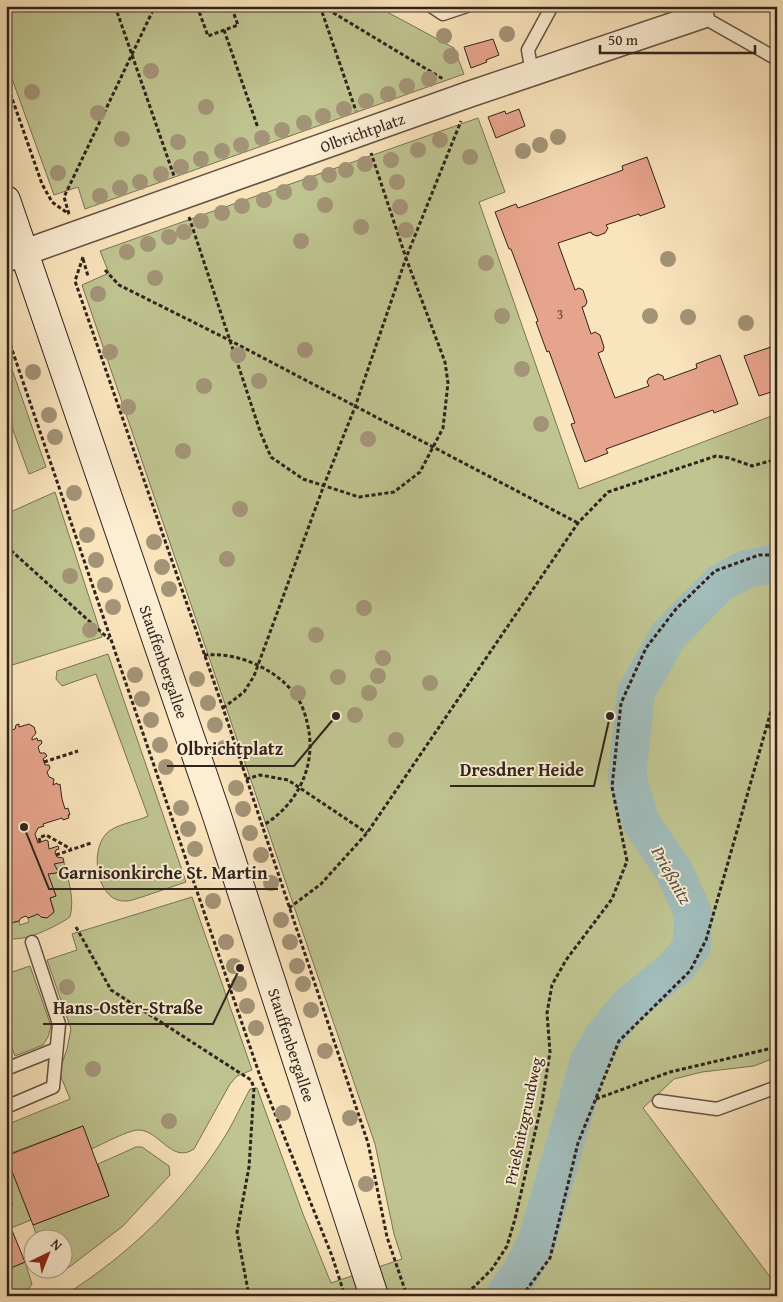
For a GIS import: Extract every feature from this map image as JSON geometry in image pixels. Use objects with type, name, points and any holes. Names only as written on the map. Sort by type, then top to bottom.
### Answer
[{"type":"main road","name":"Stauffenbergallee","points":[[6,200],[16,255],[220,825],[374,1296]]},
{"type":"street","name":"Olbrichtplatz","points":[[16,255],[703,11]]},
{"type":"lane","points":[[431,6],[443,14],[467,6]]},
{"type":"lane","points":[[532,73],[528,50],[552,6]]},
{"type":"lane","name":"Olbrichtplatz","points":[[703,11],[777,59]]},
{"type":"lane","points":[[6,1107],[53,1087],[59,1024],[32,942]]},
{"type":"lane","points":[[6,1069],[56,1049]]},
{"type":"lane","points":[[659,1101],[717,1110],[777,1087]]},
{"type":"path","points":[[116,6],[182,196],[261,434],[271,457],[304,479],[359,497],[394,492],[420,472],[443,428],[448,382],[446,362],[406,258],[321,6]]},
{"type":"path","points":[[6,81],[42,184],[52,202],[69,214],[64,198],[155,6]]},
{"type":"path","points":[[197,6],[208,36],[238,25],[231,6]]},
{"type":"path","points":[[223,708],[244,692],[259,665],[324,485],[356,407],[406,258],[453,145],[470,94],[424,69],[321,6]]},
{"type":"path","points":[[224,30],[258,128]]},
{"type":"path","points":[[88,276],[82,257],[75,281],[223,708],[368,1143],[387,1237],[406,1296]]},
{"type":"path","points":[[105,270],[119,285],[434,446],[578,523]]},
{"type":"path","points":[[6,332],[260,1076],[332,1256],[345,1296]]},
{"type":"path","points":[[289,908],[321,884],[367,833],[578,523],[608,492],[716,456],[729,458],[752,466],[777,459]]},
{"type":"path","points":[[6,546],[111,641]]},
{"type":"path","name":"Prießnitzgrundweg","points":[[461,1296],[474,1287],[492,1269],[507,1246],[515,1220],[542,1102],[550,1052],[547,1013],[552,985],[566,960],[612,899],[627,861],[612,787],[622,704],[646,648],[676,609],[715,571],[759,556],[777,555]]},
{"type":"path","points":[[204,655],[220,654],[259,665],[282,681],[296,696],[305,715],[310,735],[310,751],[308,767],[301,788],[275,818],[262,826]]},
{"type":"path","points":[[522,1296],[550,1258],[578,1143],[619,1041],[690,971],[706,940],[772,711],[777,706]]},
{"type":"path","points":[[768,725],[777,735]]},
{"type":"path","points":[[44,762],[78,751]]},
{"type":"path","points":[[246,778],[260,775],[288,780],[367,833]]},
{"type":"path","points":[[40,842],[39,838],[46,835],[71,850]]},
{"type":"path","points":[[56,855],[91,843]]},
{"type":"path","points":[[76,927],[111,990],[250,1080],[254,1088],[249,1167],[237,1232],[249,1296]]},
{"type":"path","points":[[596,1099],[670,1072],[777,1047]]},
{"type":"path","points":[[6,1189],[12,1206],[6,1208]]},
{"type":"green space","points":[[6,6],[376,6],[454,48],[464,74],[85,209],[78,187],[54,195],[6,62]]},
{"type":"green space","points":[[478,118],[505,192],[479,202],[579,489],[777,414],[777,1057],[754,1066],[702,1072],[674,1079],[643,1108],[777,1286],[777,1296],[63,1296],[110,1263],[133,1244],[175,1203],[194,1181],[227,1133],[250,1089],[257,1088],[303,1214],[331,1283],[402,1259],[394,1234],[375,1144],[82,285],[109,273],[100,251]]},
{"type":"green space","points":[[6,352],[46,467],[29,474],[6,411]]},
{"type":"green space","points":[[55,492],[102,637],[6,667],[6,514]]},
{"type":"green space","points":[[108,654],[186,882],[129,901],[117,900],[103,886],[97,864],[98,852],[101,842],[110,831],[120,825],[148,816],[96,674],[62,686],[56,679],[57,671]]},
{"type":"green space","points":[[61,861],[64,862],[70,889],[72,903],[70,917],[30,936],[13,939],[6,938],[6,932],[10,928],[11,923],[19,921],[20,925],[29,922],[28,918],[38,914],[45,918],[52,914],[54,910],[50,898],[56,896],[48,874],[56,873],[57,868],[55,868],[54,864]]},
{"type":"green space","points":[[192,897],[252,1070],[237,1076],[230,1084],[194,1149],[186,1153],[172,1150],[153,1136],[139,1130],[122,1135],[91,1149],[83,1126],[6,1155],[6,1125],[70,1099],[59,1072],[67,1049],[71,1029],[47,960],[77,950],[72,934]]},
{"type":"green space","points":[[30,966],[51,1026],[48,1037],[43,1045],[15,1056],[12,1048],[6,1050],[6,974]]},
{"type":"green space","points":[[136,1147],[142,1147],[169,1166],[170,1175],[123,1226],[72,1265],[72,1230],[35,1230],[33,1225],[109,1196],[98,1164]]},
{"type":"green space","points":[[6,1155],[31,1220],[6,1230]]},
{"type":"green space","points":[[22,1263],[22,1280],[31,1280],[32,1284],[24,1296],[6,1296],[6,1270]]},
{"type":"building","points":[[493,39],[499,55],[471,68],[464,47]]},
{"type":"building","points":[[519,109],[525,126],[496,138],[488,117],[505,111],[506,114]]},
{"type":"building","points":[[647,157],[665,207],[606,225],[608,228],[605,233],[597,236],[591,232],[558,243],[575,290],[579,288],[583,290],[587,302],[582,307],[591,334],[595,332],[600,335],[604,347],[603,351],[598,353],[615,398],[649,386],[647,382],[649,378],[658,374],[663,376],[664,380],[697,368],[696,364],[720,355],[738,404],[714,413],[713,410],[606,449],[608,453],[585,462],[571,424],[575,423],[549,351],[547,352],[536,322],[538,321],[511,249],[509,249],[495,212],[516,204],[518,208],[623,170],[622,166]]},
{"type":"building","points":[[777,345],[777,390],[759,396],[744,356]]},
{"type":"building","points":[[19,724],[19,727],[29,724],[34,727],[36,733],[32,740],[37,738],[38,741],[41,740],[42,743],[38,747],[40,753],[45,753],[47,756],[43,759],[45,765],[49,765],[50,768],[47,772],[49,777],[54,779],[53,785],[60,784],[65,809],[68,808],[70,815],[68,815],[69,818],[63,820],[62,818],[43,824],[44,826],[38,828],[35,834],[38,843],[48,841],[49,849],[58,846],[59,849],[55,853],[57,857],[63,858],[64,862],[54,864],[58,871],[48,874],[56,896],[50,898],[54,912],[47,918],[41,917],[38,914],[28,918],[26,916],[21,918],[19,921],[11,923],[10,928],[6,932],[6,728],[9,731],[15,729],[16,725]]},
{"type":"building","points":[[83,1126],[109,1196],[33,1225],[6,1156]]},
{"type":"building","points":[[11,1228],[22,1255],[22,1263],[6,1270],[6,1230]]},
{"type":"waterway","name":"Prießnitz","points":[[504,1296],[521,1272],[537,1241],[589,1061],[602,1038],[628,1006],[677,966],[692,946],[693,913],[674,871],[641,822],[627,777],[636,693],[668,636],[720,583],[746,569],[777,563]]},
{"type":"place","name":"Olbrichtplatz","points":[[336,716]]},
{"type":"place","name":"Dresdner Heide","points":[[610,716]]},
{"type":"place","name":"Garnisonkirche St. Martin","points":[[24,827]]},
{"type":"place","name":"Hans-Oster-Straße","points":[[240,968]]}]
